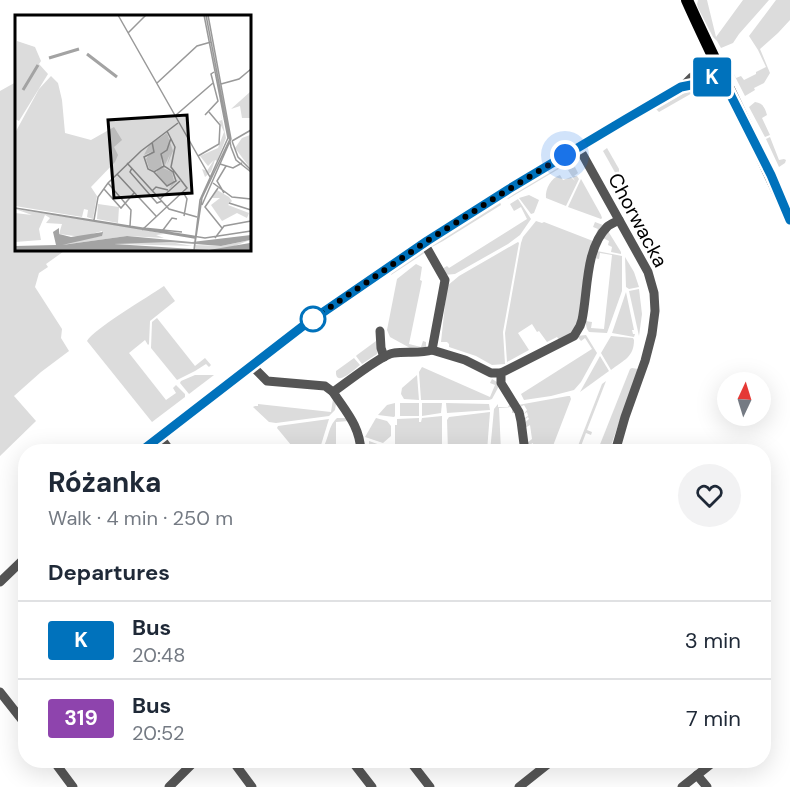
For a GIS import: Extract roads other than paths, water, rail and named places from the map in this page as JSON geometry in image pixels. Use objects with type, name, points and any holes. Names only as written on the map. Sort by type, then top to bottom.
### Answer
[{"type":"main road","points":[[687,0],[771,175],[790,220]]},
{"type":"street","points":[[151,444],[303,326],[424,243],[609,129],[681,87],[696,84],[718,68]]},
{"type":"street","name":"Chorwacka","points":[[579,148],[648,272],[654,293],[655,310],[652,334],[617,444]]},
{"type":"street","points":[[333,392],[393,353],[432,350],[465,360],[491,373],[501,373],[574,336],[582,320],[591,261],[596,244],[608,226],[619,220]]},
{"type":"street","points":[[424,243],[444,280],[432,350]]},
{"type":"street","points":[[380,331],[384,357]]},
{"type":"street","points":[[252,366],[267,381],[325,386],[333,392],[350,416],[358,433],[359,444]]},
{"type":"street","points":[[501,373],[501,383],[514,402],[521,421],[524,444]]},
{"type":"street","points":[[160,437],[165,444]]},
{"type":"street","points":[[0,582],[18,565]]},
{"type":"street","points":[[0,692],[18,715]]},
{"type":"street","points":[[58,768],[73,787]]},
{"type":"street","points":[[169,787],[187,768]]},
{"type":"street","points":[[238,768],[252,787]]},
{"type":"street","points":[[357,768],[372,787]]},
{"type":"street","points":[[415,768],[430,787]]},
{"type":"street","points":[[519,787],[543,768]]},
{"type":"street","points":[[682,787],[706,768]]},
{"type":"street","points":[[697,775],[706,787]]}]
